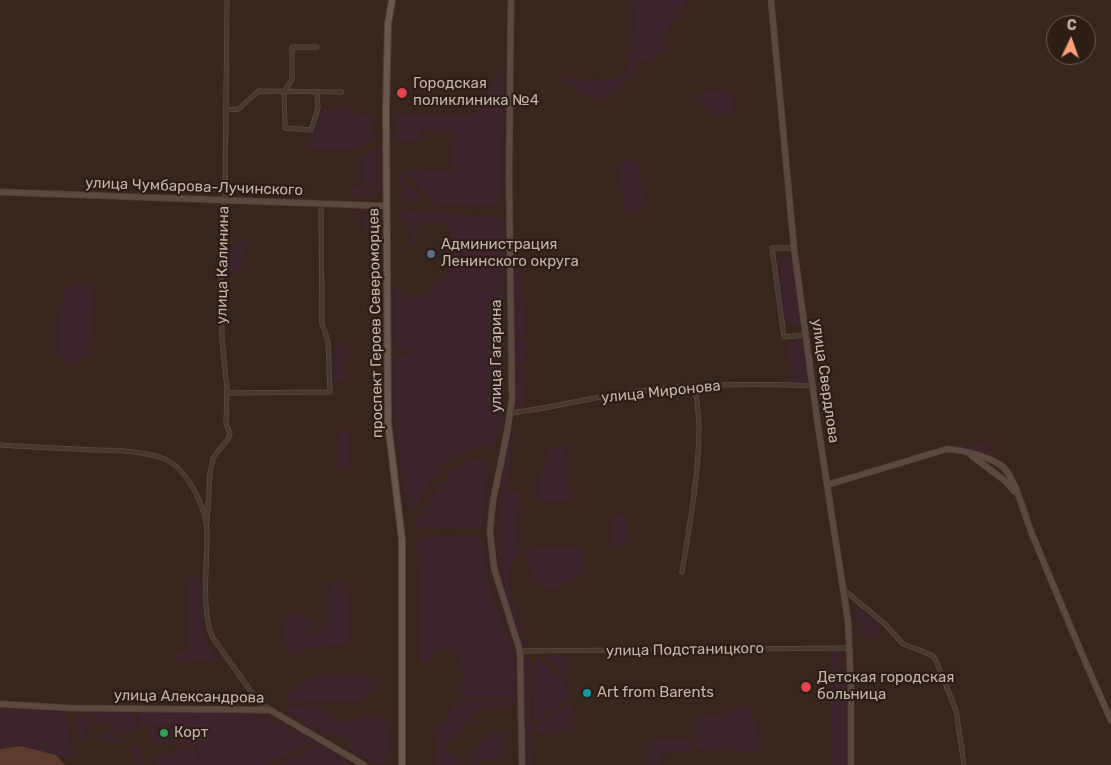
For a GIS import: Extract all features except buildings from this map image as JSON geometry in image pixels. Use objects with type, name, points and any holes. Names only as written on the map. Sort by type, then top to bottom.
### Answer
[{"type":"main road","name":"проспект Героев Североморцев","points":[[392,0],[388,24],[387,75],[388,423],[402,540],[402,765]]},
{"type":"street","name":"улица Калинина","points":[[227,0],[225,201],[221,288],[222,341],[227,393],[226,424],[230,434],[213,458],[210,474],[207,523],[206,610],[209,629],[213,638],[257,700],[270,710]]},
{"type":"street","name":"улица Гагарина","points":[[511,0],[509,177],[510,353],[512,384],[510,413],[493,501],[490,531],[494,568],[520,651],[522,765]]},
{"type":"street","name":"улица Свердлова","points":[[771,0],[794,248],[812,386],[844,590],[850,648],[851,765]]},
{"type":"street","points":[[317,47],[292,47],[292,80],[284,91],[285,128],[310,130],[318,108],[317,92]]},
{"type":"street","points":[[225,110],[239,109],[258,91],[342,92]]},
{"type":"street","name":"улица Чумбарова-Лучинского","points":[[0,192],[386,206]]},
{"type":"street","points":[[227,393],[330,392],[328,341],[322,324],[321,204]]},
{"type":"street","points":[[794,248],[772,248],[784,337],[806,335]]},
{"type":"street","name":"улица Миронова","points":[[510,413],[619,394],[694,386],[751,384],[812,386]]},
{"type":"street","points":[[682,572],[692,509],[699,442],[698,398],[694,386]]},
{"type":"street","points":[[0,445],[127,452],[163,458],[174,464],[183,475],[198,498],[207,523]]},
{"type":"street","points":[[827,485],[947,449],[968,453],[996,462],[1002,466],[1010,476],[1111,720]]},
{"type":"street","points":[[968,453],[1004,480],[1016,494]]},
{"type":"street","points":[[844,590],[904,644],[933,656],[956,710],[964,765]]},
{"type":"street","name":"улица Подстаницкого","points":[[520,651],[850,648]]},
{"type":"street","name":"улица Александрова","points":[[0,704],[70,708],[270,710],[364,765]]},
{"type":"shaded area","points":[[632,0],[688,0],[664,35],[665,51],[657,57],[637,61],[632,75],[612,94],[602,98],[593,98],[586,95],[562,78],[612,81],[626,73],[633,44],[635,14]]},
{"type":"shaded area","points":[[504,59],[500,200],[497,204],[491,205],[436,203],[426,197],[408,171],[452,172],[454,131],[420,129],[420,141],[396,140],[397,115],[467,117],[482,109]]},
{"type":"shaded area","points":[[730,90],[734,104],[733,112],[731,113],[711,114],[710,106],[702,106],[698,102],[698,97],[703,92]]},
{"type":"shaded area","points":[[323,110],[349,110],[360,115],[372,116],[372,138],[359,150],[311,148],[311,142]]},
{"type":"shaded area","points":[[381,142],[380,193],[378,193],[377,144]]},
{"type":"shaded area","points":[[376,148],[375,192],[363,185],[363,158]]},
{"type":"shaded area","points":[[632,160],[638,162],[640,167],[644,203],[640,210],[628,211],[624,205],[620,168],[622,163]]},
{"type":"shaded area","points":[[398,171],[419,198],[418,202],[411,202],[406,195],[400,184]]},
{"type":"shaded area","points":[[361,186],[374,193],[372,195],[350,194],[350,188]]},
{"type":"shaded area","points":[[404,212],[497,217],[504,221],[504,400],[503,417],[495,444],[466,451],[444,464],[436,473],[414,510],[403,491],[397,436],[395,398],[396,357],[398,355],[409,357],[411,353],[407,350],[399,351],[396,349],[395,284],[411,298],[421,297],[426,294],[448,271],[451,259],[451,241],[449,226],[445,223],[419,222],[416,244],[412,244],[412,231],[406,221],[402,220]]},
{"type":"shaded area","points":[[352,213],[374,215],[377,218],[377,226],[367,233],[364,231],[364,217],[351,216]]},
{"type":"shaded area","points":[[243,240],[248,245],[244,248],[241,270],[236,270],[232,276],[227,274],[228,251]]},
{"type":"shaded area","points":[[784,256],[791,257],[794,267],[801,325],[794,326],[784,317],[780,282],[782,278],[780,273]]},
{"type":"shaded area","points":[[515,268],[520,268],[521,270],[525,336],[517,335],[514,331]]},
{"type":"shaded area","points":[[71,286],[90,288],[93,295],[88,352],[86,357],[77,362],[66,361],[59,354],[58,349],[63,295],[66,289]]},
{"type":"shaded area","points":[[523,339],[526,349],[525,358],[522,364],[515,364],[515,343],[517,340]]},
{"type":"shaded area","points":[[800,341],[804,344],[809,378],[808,384],[796,383],[789,357],[788,343]]},
{"type":"shaded area","points":[[335,344],[346,344],[345,381],[334,381]]},
{"type":"shaded area","points":[[516,368],[522,370],[524,403],[520,409],[515,408]]},
{"type":"shaded area","points":[[516,429],[506,486],[507,493],[522,493],[521,509],[516,515],[515,522],[519,554],[511,567],[508,582],[527,644],[524,645],[510,607],[500,568],[497,543],[499,505],[506,453],[511,437]]},
{"type":"shaded area","points":[[338,431],[349,431],[349,467],[337,467]]},
{"type":"shaded area","points":[[987,442],[991,444],[985,453],[979,454],[968,449],[971,447]]},
{"type":"shaded area","points":[[566,446],[570,501],[539,500],[538,485],[549,448]]},
{"type":"shaded area","points":[[481,458],[486,461],[486,474],[481,527],[420,529],[416,524],[417,521],[443,482],[460,466]]},
{"type":"shaded area","points":[[614,515],[623,516],[626,519],[626,542],[623,546],[614,545],[611,542],[611,518]]},
{"type":"shaded area","points":[[472,536],[482,540],[492,598],[515,653],[515,697],[465,697],[462,693],[463,673],[461,659],[455,650],[443,647],[421,668],[417,542],[420,538],[425,537]]},
{"type":"shaded area","points":[[532,549],[583,549],[583,573],[553,590],[534,582],[524,553]]},
{"type":"shaded area","points":[[191,576],[199,577],[203,585],[202,633],[216,659],[213,664],[204,659],[183,663],[176,659],[176,653],[188,653],[189,582]]},
{"type":"shaded area","points":[[335,580],[340,580],[344,586],[349,601],[348,642],[299,651],[292,650],[288,647],[284,638],[287,617],[296,614],[307,616],[312,620],[312,633],[323,634],[329,620],[329,591]]},
{"type":"shaded area","points":[[855,608],[859,608],[882,629],[876,635],[860,634],[862,631],[861,622],[857,619]]},
{"type":"shaded area","points":[[842,650],[839,671],[846,672],[847,765],[832,765],[832,653]]},
{"type":"shaded area","points":[[542,655],[568,656],[567,675],[564,674]]},
{"type":"shaded area","points":[[535,657],[562,680],[567,692],[567,699],[535,724]]},
{"type":"shaded area","points":[[524,659],[529,659],[531,765],[525,765]]},
{"type":"shaded area","points":[[313,677],[372,678],[375,685],[373,692],[366,695],[365,700],[287,702],[287,695]]},
{"type":"shaded area","points":[[516,701],[516,705],[482,706],[444,746],[459,763],[458,765],[436,765],[437,732],[456,702]]},
{"type":"shaded area","points":[[568,703],[571,705],[570,729],[535,732],[535,728]]},
{"type":"shaded area","points":[[323,706],[331,718],[344,722],[361,718],[385,719],[389,744],[385,765],[375,763],[350,750],[350,741],[341,734],[332,738],[303,722],[285,709],[290,707]]},
{"type":"shaded area","points":[[724,709],[751,710],[758,733],[758,752],[732,751],[723,744],[717,750],[696,749],[697,716],[723,716]]},
{"type":"shaded area","points":[[0,710],[59,711],[65,714],[73,757],[67,759],[55,753],[39,751],[21,745],[0,748]]},
{"type":"shaded area","points":[[84,710],[132,713],[137,730],[115,730],[80,712]]},
{"type":"shaded area","points":[[138,711],[225,713],[258,716],[273,720],[313,740],[268,765],[201,765],[197,744],[181,746],[177,724],[150,725],[141,728]]},
{"type":"shaded area","points":[[76,714],[94,724],[84,726],[86,739],[84,742],[80,739]]},
{"type":"shaded area","name":"Корт","points":[[177,728],[177,744],[151,745],[150,729]]},
{"type":"shaded area","points":[[497,732],[505,740],[504,751],[500,761],[483,760],[476,765],[471,765],[473,759],[472,752],[490,735]]},
{"type":"shaded area","points":[[106,733],[121,740],[121,742],[107,743],[104,734]]},
{"type":"shaded area","points":[[649,740],[690,741],[690,753],[661,752],[660,765],[648,765]]},
{"type":"shaded area","points":[[318,743],[350,765],[280,765]]},
{"type":"shaded area","points":[[21,746],[56,755],[65,765],[0,765],[0,749]]},
{"type":"shaded area","points":[[132,746],[141,750],[145,765],[136,765]]},
{"type":"shaded area","points":[[194,748],[199,765],[157,765],[155,758],[157,755]]},
{"type":"place","name":"Городская поликлиника №4","points":[[402,93]]},
{"type":"place","name":"Администрация Ленинского округа","points":[[431,254]]},
{"type":"place","name":"Детская городская больница","points":[[806,687]]},
{"type":"place","name":"Art from Barents","points":[[587,693]]},
{"type":"place","name":"Корт","points":[[164,733]]}]
